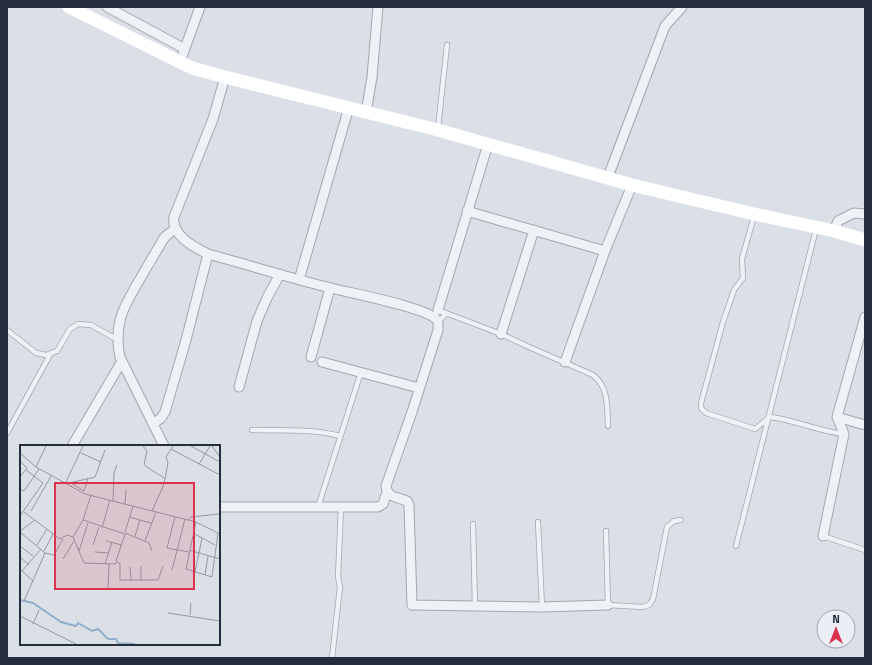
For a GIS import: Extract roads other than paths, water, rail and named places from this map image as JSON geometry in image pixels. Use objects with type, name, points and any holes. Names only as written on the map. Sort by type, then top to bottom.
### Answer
[{"type":"street","points":[[69,7],[192,68],[225,78],[349,107],[366,113],[438,130],[632,184],[754,214],[834,230],[865,240]]},
{"type":"street","points":[[107,7],[185,49]]},
{"type":"street","points":[[180,62],[200,7]]},
{"type":"street","points":[[366,113],[372,77],[378,7]]},
{"type":"street","points":[[608,177],[665,26],[682,7]]},
{"type":"street","points":[[225,78],[213,119],[174,217],[173,221],[175,229],[187,241],[208,254],[299,280],[413,309],[428,314],[438,322],[438,330],[386,489],[388,493],[394,497],[407,501],[409,506],[412,606],[542,607],[608,605]]},
{"type":"street","points":[[299,280],[349,107]]},
{"type":"street","points":[[438,310],[488,144]]},
{"type":"street","points":[[565,362],[605,251],[632,184]]},
{"type":"street","points":[[467,211],[605,251]]},
{"type":"street","points":[[834,230],[838,221],[854,213],[865,214]]},
{"type":"street","points":[[164,445],[122,361],[118,349],[118,340],[119,322],[126,303],[164,238],[175,229]]},
{"type":"street","points":[[501,334],[534,230]]},
{"type":"street","points":[[153,424],[161,418],[164,412],[186,340],[208,254]]},
{"type":"street","points":[[239,387],[257,321],[280,274]]},
{"type":"street","points":[[311,357],[330,288]]},
{"type":"street","points":[[823,536],[844,434],[837,417],[865,317]]},
{"type":"street","points":[[73,445],[122,361]]},
{"type":"street","points":[[322,362],[419,388]]},
{"type":"street","points":[[837,417],[865,425]]},
{"type":"street","points":[[220,507],[378,507],[383,504],[388,493]]},
{"type":"lane","points":[[438,130],[447,46]]},
{"type":"lane","points":[[754,214],[742,259],[743,278],[734,290],[723,322],[701,406],[702,410],[706,413],[754,429],[770,417],[844,434]]},
{"type":"lane","points":[[736,546],[817,227]]},
{"type":"lane","points":[[438,310],[446,314],[438,322]]},
{"type":"lane","points":[[438,310],[501,334],[594,375],[601,382],[606,394],[608,426]]},
{"type":"lane","points":[[7,330],[36,353],[46,355],[57,351],[70,329],[78,324],[91,325],[118,340]]},
{"type":"lane","points":[[7,433],[51,353]]},
{"type":"lane","points":[[318,507],[361,372]]},
{"type":"lane","points":[[252,430],[317,432],[330,433],[340,436]]},
{"type":"lane","points":[[332,658],[340,587],[338,577],[341,507]]},
{"type":"lane","points":[[606,531],[608,605],[641,607],[646,606],[651,602],[666,530],[672,522],[681,520]]},
{"type":"lane","points":[[538,522],[542,607]]},
{"type":"lane","points":[[473,524],[475,606]]},
{"type":"lane","points":[[823,536],[865,550]]}]
